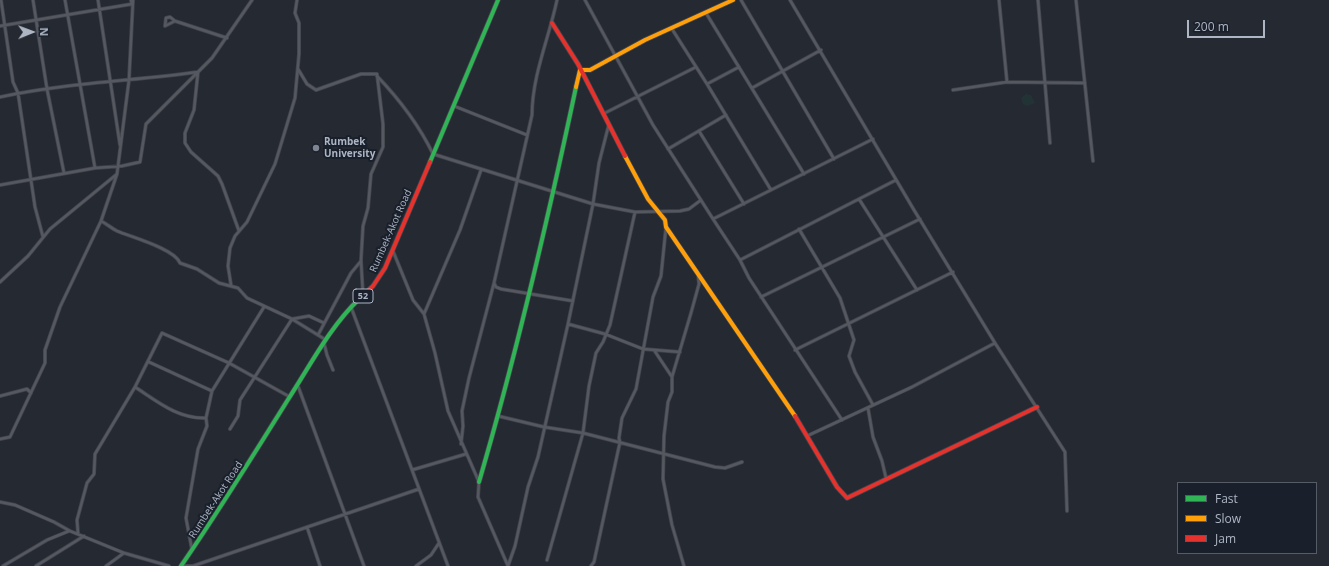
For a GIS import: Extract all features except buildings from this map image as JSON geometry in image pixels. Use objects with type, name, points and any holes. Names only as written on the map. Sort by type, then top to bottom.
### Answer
[{"type":"street","points":[[1,0],[13,82],[18,93],[32,179],[31,185],[43,237]]},
{"type":"street","points":[[32,0],[47,89],[64,173]]},
{"type":"street","points":[[65,0],[95,168]]},
{"type":"street","points":[[98,0],[120,149]]},
{"type":"street","points":[[0,439],[10,437],[45,363],[45,350],[60,307],[101,221],[117,174],[129,80],[132,0]]},
{"type":"street","points":[[0,186],[64,173],[140,162],[146,124],[212,58],[252,0]]},
{"type":"street","points":[[231,285],[228,266],[230,248],[247,222],[276,164],[295,98],[298,69],[299,23],[295,13],[297,0]]},
{"type":"street","name":"Rumbek-Akot Road","points":[[182,566],[325,341],[351,307],[380,276],[392,251],[498,0]]},
{"type":"street","points":[[461,444],[463,426],[462,411],[494,282],[532,115],[533,92],[552,24],[557,0]]},
{"type":"street","points":[[585,0],[668,149],[740,260],[749,278],[795,350],[842,420]]},
{"type":"street","points":[[580,70],[590,70],[672,28],[733,0]]},
{"type":"street","points":[[741,0],[764,41],[784,70],[834,159]]},
{"type":"street","points":[[790,0],[821,50],[896,180],[995,343],[1065,452],[1067,511]]},
{"type":"street","points":[[999,0],[1007,82]]},
{"type":"street","points":[[1038,0],[1050,143]]},
{"type":"street","points":[[1076,0],[1093,161]]},
{"type":"street","points":[[0,26],[132,4]]},
{"type":"street","points":[[706,13],[804,174]]},
{"type":"street","points":[[175,21],[227,38]]},
{"type":"street","points":[[552,24],[578,64],[648,199],[665,220],[666,227],[661,276],[653,298],[636,389],[622,418],[618,438],[620,442],[606,511],[594,562],[591,566]]},
{"type":"street","points":[[672,28],[771,190]]},
{"type":"street","points":[[752,88],[821,50]]},
{"type":"street","points":[[603,114],[696,67]]},
{"type":"street","points":[[707,84],[739,67]]},
{"type":"street","points":[[298,69],[307,84],[316,90],[361,74],[377,74],[377,76],[403,106],[425,137],[433,154],[517,182],[554,191],[593,204],[635,212],[658,212],[689,209],[701,200]]},
{"type":"street","points":[[508,566],[478,497],[479,482],[498,416],[554,191],[580,70]]},
{"type":"street","points":[[0,97],[18,93],[110,81],[198,72]]},
{"type":"street","points":[[198,72],[194,110],[185,133],[184,143],[191,152],[218,176],[240,231]]},
{"type":"street","points":[[363,295],[361,260],[363,226],[368,208],[371,174],[383,147],[383,124],[377,76]]},
{"type":"street","points":[[953,90],[1007,82],[1085,84]]},
{"type":"street","points":[[453,105],[527,135]]},
{"type":"street","points":[[668,149],[726,116]]},
{"type":"street","points":[[508,566],[515,546],[528,487],[538,457],[573,301],[593,204],[599,163],[609,124]]},
{"type":"street","points":[[699,131],[744,204]]},
{"type":"street","points":[[713,219],[873,139]]},
{"type":"street","points":[[424,314],[460,230],[481,170]]},
{"type":"street","points":[[0,282],[28,256],[56,223],[72,212],[117,174]]},
{"type":"street","points":[[740,260],[896,180]]},
{"type":"street","points":[[859,199],[917,290]]},
{"type":"street","points":[[547,560],[583,433],[589,386],[596,353],[603,342],[610,325],[635,212]]},
{"type":"street","points":[[761,297],[920,219]]},
{"type":"street","points":[[101,221],[116,231],[160,248],[179,258],[180,263],[197,269],[219,283],[238,288],[247,298],[292,319],[318,335],[325,341],[327,355],[333,370]]},
{"type":"street","points":[[666,227],[698,271],[787,402],[837,487],[847,498],[1037,407]]},
{"type":"street","points":[[799,229],[840,298],[850,323],[854,340],[849,356],[855,372],[873,405]]},
{"type":"street","points":[[392,251],[413,300],[424,314],[435,353],[448,411],[461,444],[479,482]]},
{"type":"street","points":[[318,335],[351,273],[361,260]]},
{"type":"street","points":[[684,566],[672,525],[663,479],[663,454],[668,402],[672,392],[672,377],[699,284],[698,271]]},
{"type":"street","points":[[795,350],[953,272]]},
{"type":"street","points":[[494,282],[496,287],[501,289],[528,292],[573,301]]},
{"type":"street","points":[[192,552],[186,518],[198,449],[207,426],[206,418],[212,391],[264,307]]},
{"type":"street","points":[[351,307],[448,566]]},
{"type":"street","points":[[230,429],[238,416],[240,400],[292,319],[309,316],[324,323]]},
{"type":"street","points":[[568,324],[605,334],[643,349],[680,352]]},
{"type":"street","points":[[78,533],[77,520],[87,483],[94,474],[95,454],[149,362],[162,333],[256,377],[290,397]]},
{"type":"street","points":[[807,436],[912,387],[995,343]]},
{"type":"street","points":[[654,349],[672,377]]},
{"type":"street","points":[[149,362],[212,391]]},
{"type":"street","points":[[298,385],[364,566]]},
{"type":"street","points":[[135,387],[172,411],[187,418],[206,418]]},
{"type":"street","points":[[0,396],[27,389],[31,393]]},
{"type":"street","points":[[868,408],[873,437],[882,461],[886,478]]},
{"type":"street","points":[[498,416],[544,427],[583,433],[715,467],[725,468],[742,462]]},
{"type":"street","points":[[412,470],[466,454]]},
{"type":"street","points":[[182,566],[193,566],[419,489]]},
{"type":"street","points":[[0,502],[14,505],[54,522],[70,531],[124,553],[169,566]]},
{"type":"street","points":[[307,527],[320,566]]},
{"type":"street","points":[[3,566],[47,540],[70,531]]},
{"type":"street","points":[[36,566],[84,536]]},
{"type":"street","points":[[416,566],[431,555],[439,542]]},
{"type":"street","points":[[106,566],[124,553]]},
{"type":"shaded area","points":[[1027,93],[1028,95],[1031,95],[1035,103],[1027,106],[1023,104],[1021,98]]},
{"type":"traffic: fast","points":[[430,162],[498,0]]},
{"type":"traffic: fast","points":[[479,482],[531,285],[576,87]]},
{"type":"traffic: fast","points":[[181,566],[236,482],[321,346],[359,299]]},
{"type":"traffic: slow","points":[[576,87],[580,70],[590,70],[645,40],[733,0]]},
{"type":"traffic: slow","points":[[625,156],[648,199],[665,220],[666,227],[795,416]]},
{"type":"traffic: jam","points":[[552,23],[578,64],[625,156]]},
{"type":"traffic: jam","points":[[359,299],[373,286],[385,268],[430,162]]},
{"type":"traffic: jam","points":[[795,416],[837,487],[847,498],[1037,407]]},
{"type":"place","name":"Rumbek University","points":[[316,148]]}]
